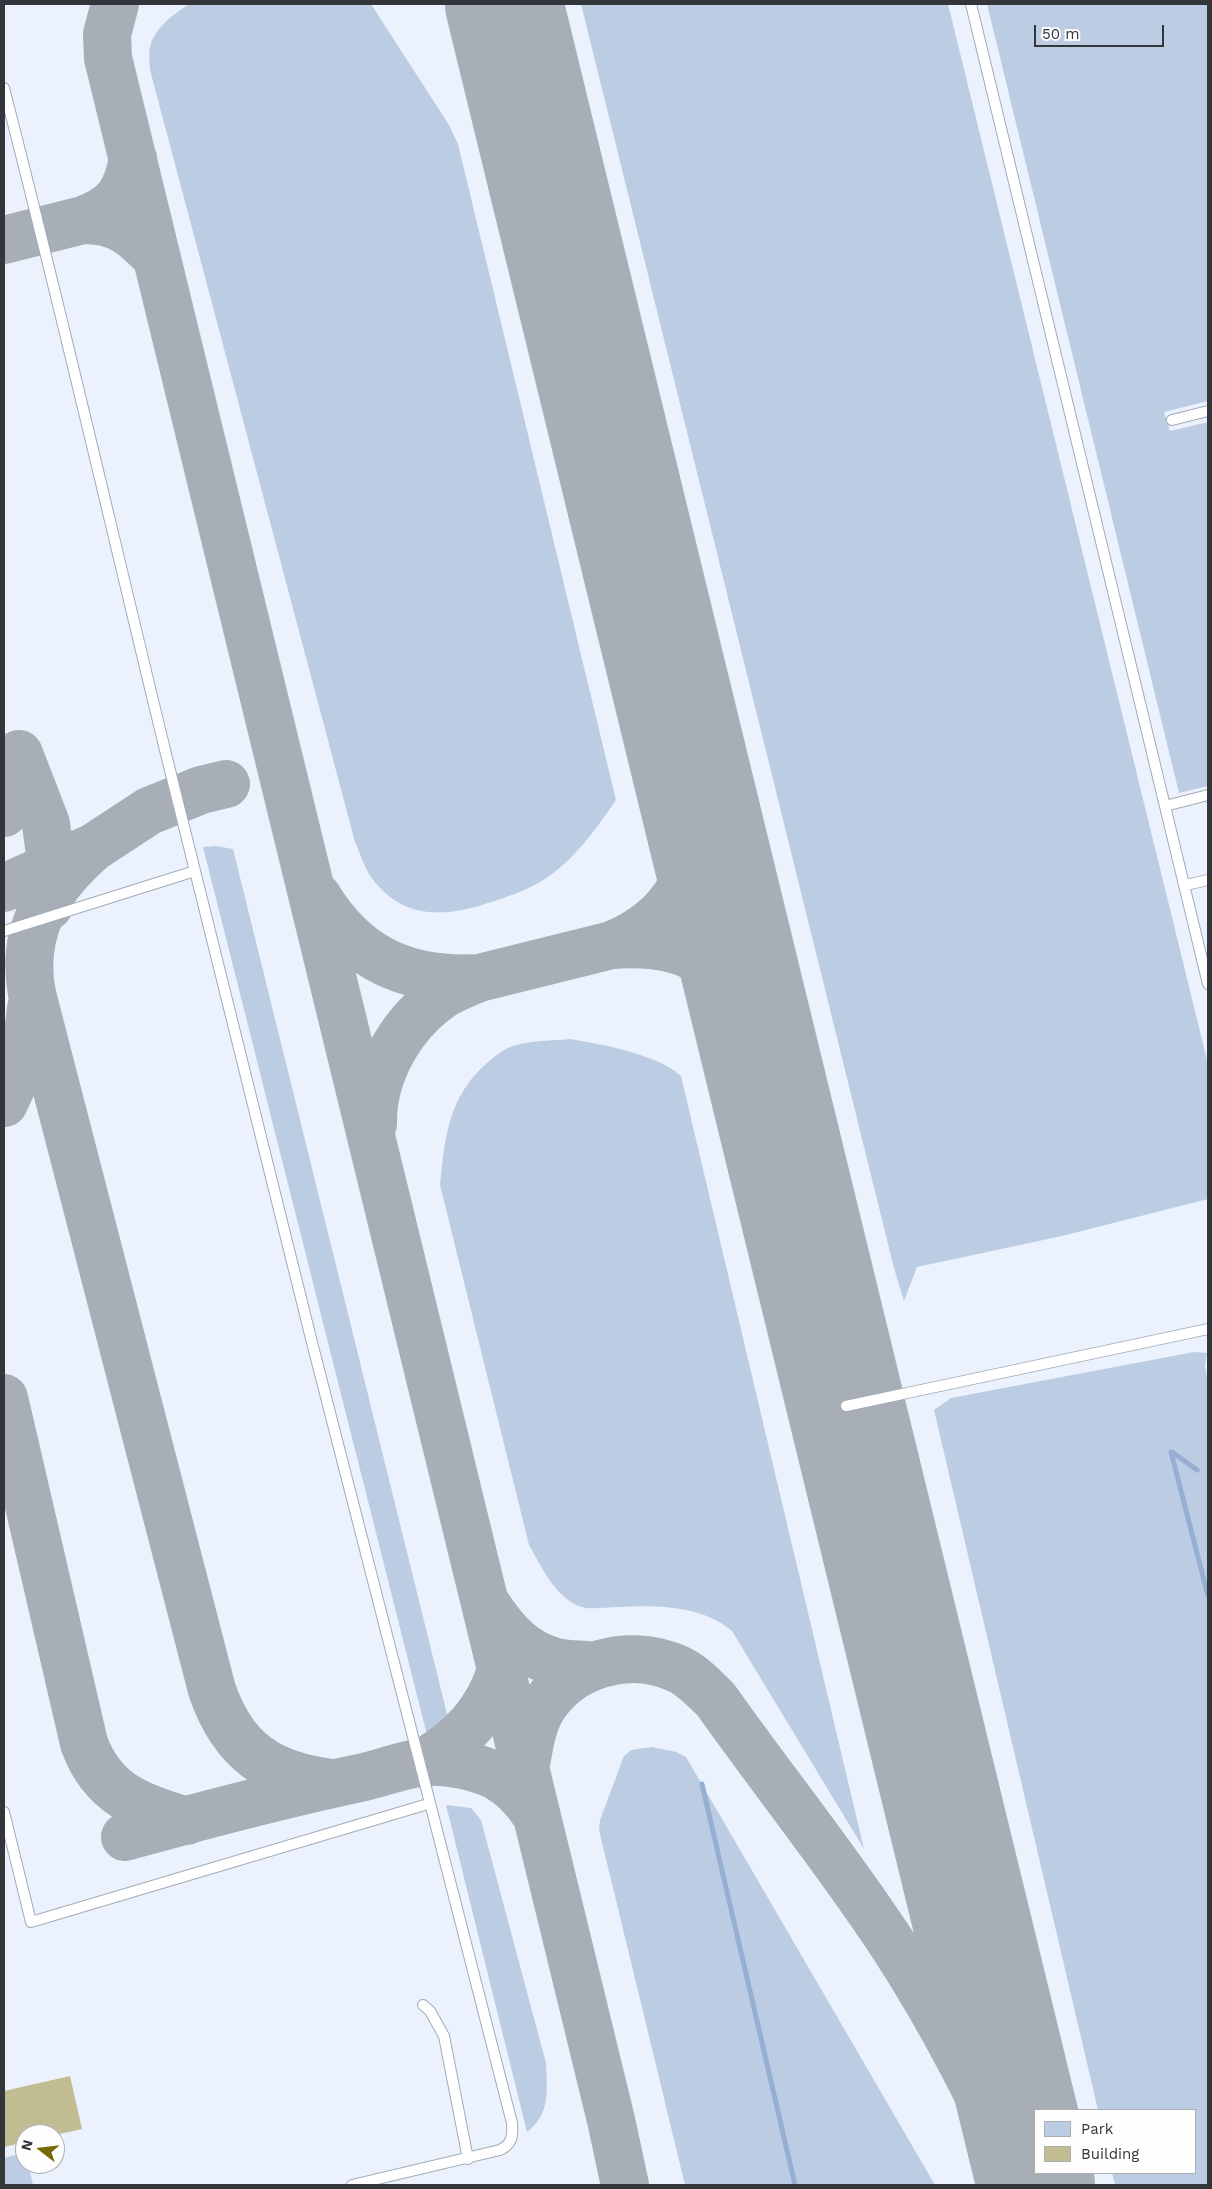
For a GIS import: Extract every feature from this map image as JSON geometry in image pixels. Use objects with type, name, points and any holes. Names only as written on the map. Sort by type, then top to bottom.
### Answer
[{"type":"lane","points":[[971,4],[1165,806],[1186,885],[1208,984]]},
{"type":"lane","points":[[4,88],[43,241],[195,872],[428,1804],[512,2123],[513,2135],[508,2146],[500,2150],[352,2185]]},
{"type":"lane","points":[[1172,420],[1208,411]]},
{"type":"lane","points":[[1165,806],[1208,795]]},
{"type":"lane","points":[[4,931],[195,872]]},
{"type":"lane","points":[[1186,885],[1208,880]]},
{"type":"lane","points":[[846,1406],[1208,1330]]},
{"type":"lane","points":[[4,1812],[31,1922],[428,1804]]},
{"type":"lane","points":[[423,2005],[430,2011],[444,2036],[468,2159]]},
{"type":"green space","points":[[189,4],[371,4],[449,125],[458,144],[616,800],[593,832],[556,871],[523,891],[507,897],[451,912],[421,911],[408,907],[382,890],[371,877],[355,842],[150,70],[149,49],[156,33],[171,17]]},
{"type":"green space","points":[[581,4],[948,4],[1208,1064],[1208,1199],[1062,1236],[917,1267],[904,1301],[894,1268]]},
{"type":"green space","points":[[987,4],[1208,4],[1208,401],[1164,412],[1170,431],[1208,422],[1208,786],[1179,793]]},
{"type":"green space","points":[[216,846],[233,849],[450,1726],[443,1734],[429,1743],[203,847]]},
{"type":"green space","points":[[570,1039],[613,1047],[644,1056],[659,1062],[681,1076],[864,1849],[732,1631],[720,1622],[707,1616],[678,1608],[632,1606],[591,1608],[576,1605],[554,1586],[529,1545],[440,1185],[444,1150],[451,1119],[456,1104],[474,1076],[496,1056],[513,1046]]},
{"type":"green space","points":[[1194,1352],[1207,1353],[1205,1366],[1208,1384],[1208,2185],[1115,2185],[1112,2174],[1197,2174],[1197,2109],[1098,2109],[934,1410],[951,1398]]},
{"type":"green space","points":[[652,1747],[676,1752],[686,1757],[935,2185],[685,2185],[599,1830],[600,1820],[624,1756],[631,1750]]},
{"type":"green space","points":[[446,1805],[471,1808],[481,1820],[546,2063],[547,2092],[544,2109],[535,2125],[527,2132]]},
{"type":"green space","points":[[15,2155],[15,2174],[30,2174],[33,2185],[4,2185],[4,2158]]},
{"type":"building","points":[[70,2076],[82,2129],[65,2133],[65,2124],[15,2124],[15,2144],[4,2147],[4,2091]]},
{"type":"waterway","points":[[1171,1452],[1208,1596]]},
{"type":"waterway","points":[[1172,1452],[1197,1470]]},
{"type":"waterway","points":[[702,1784],[795,2185]]},
{"type":"taxiway","points":[[115,4],[107,34],[108,58],[611,2120],[625,2185]]},
{"type":"taxiway","points":[[492,4],[513,45]]},
{"type":"taxiway","points":[[133,158],[127,181],[118,198],[104,210],[83,220],[106,222],[115,225],[132,235],[157,258]]},
{"type":"taxiway","points":[[4,240],[83,220]]},
{"type":"taxiway","points":[[19,754],[46,824],[50,854],[49,906]]},
{"type":"taxiway","points":[[4,813],[18,777],[19,754]]},
{"type":"taxiway","points":[[4,888],[94,847],[149,811],[201,790],[226,784]]},
{"type":"taxiway","points":[[699,797],[695,846],[681,887],[654,920],[612,945],[658,946],[680,951],[701,961],[726,986],[757,1038]]},
{"type":"taxiway","points":[[94,847],[63,878],[41,912],[30,950],[29,971],[32,994],[212,1690],[231,1729],[256,1757],[272,1767],[290,1774],[333,1783]]},
{"type":"taxiway","points":[[317,896],[332,918],[348,936],[366,951],[385,962],[429,976],[479,978],[441,996],[413,1021],[402,1036],[392,1052],[378,1087],[374,1105],[373,1124]]},
{"type":"taxiway","points":[[479,978],[612,945]]},
{"type":"taxiway","points":[[4,1103],[22,1057],[28,1033],[31,1008]]},
{"type":"taxiway","points":[[4,1398],[84,1743],[101,1775],[124,1796],[153,1810],[187,1821]]},
{"type":"taxiway","points":[[487,1605],[508,1633],[524,1648],[534,1654],[566,1664],[595,1666]]},
{"type":"taxiway","points":[[525,1769],[533,1731],[541,1710],[553,1694],[567,1681],[584,1671],[602,1664],[621,1660],[640,1660],[659,1663],[689,1675],[716,1700],[834,1860],[894,1946],[953,2046],[1021,2185]]},
{"type":"taxiway","points":[[424,1762],[450,1744],[472,1724],[489,1699],[501,1670]]},
{"type":"taxiway","points":[[125,1837],[412,1764],[431,1762],[471,1767],[496,1776],[517,1792],[536,1815]]},
{"type":"runway","points":[[504,4],[1036,2185]]}]
